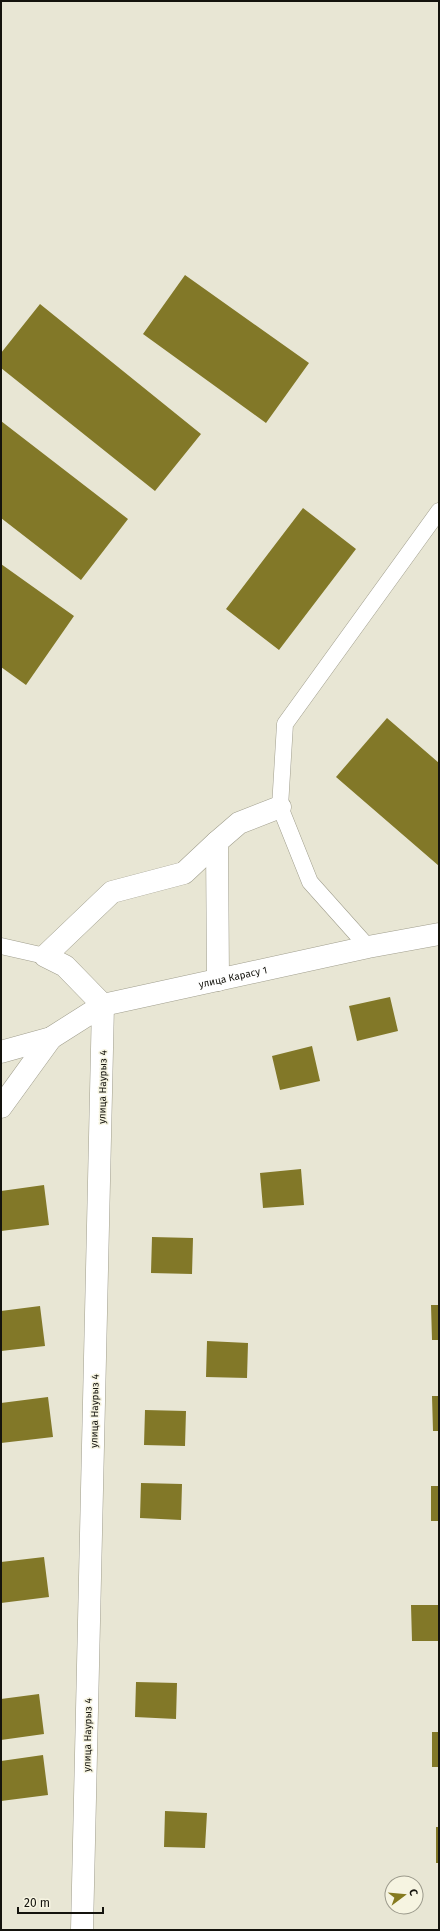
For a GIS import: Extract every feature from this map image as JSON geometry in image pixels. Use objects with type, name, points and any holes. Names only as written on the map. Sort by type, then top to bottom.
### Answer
[{"type":"street","points":[[1,1052],[51,1038],[103,1005],[65,966],[44,956],[112,892],[184,873],[239,823],[280,807]]},
{"type":"street","points":[[218,842],[218,980]]},
{"type":"street","name":"улица Карасу 1","points":[[103,1005],[368,947],[439,934]]},
{"type":"street","name":"улица Наурыз 4","points":[[82,1930],[103,1005]]},
{"type":"street","points":[[1,1108],[51,1038]]},
{"type":"lane","points":[[368,947],[310,882],[280,807],[285,724],[439,511]]},
{"type":"lane","points":[[1,946],[44,956]]},
{"type":"building","points":[[185,275],[309,363],[266,423],[143,334]]},
{"type":"building","points":[[40,304],[201,434],[155,491],[1,368],[1,353]]},
{"type":"building","points":[[1,421],[128,519],[81,580],[1,518]]},
{"type":"building","points":[[303,508],[356,549],[279,650],[226,609]]},
{"type":"building","points":[[1,564],[74,616],[26,685],[1,667]]},
{"type":"building","points":[[387,718],[439,763],[439,866],[336,777]]},
{"type":"building","points":[[390,997],[398,1031],[357,1041],[349,1006]]},
{"type":"building","points":[[312,1046],[320,1081],[280,1090],[272,1056]]},
{"type":"building","points":[[301,1169],[304,1205],[263,1208],[260,1173]]},
{"type":"building","points":[[44,1185],[49,1225],[1,1231],[1,1191]]},
{"type":"building","points":[[152,1237],[193,1238],[192,1274],[151,1273]]},
{"type":"building","points":[[431,1305],[439,1305],[439,1340],[432,1340]]},
{"type":"building","points":[[40,1306],[45,1346],[1,1351],[1,1311]]},
{"type":"building","points":[[207,1341],[248,1343],[247,1378],[206,1377]]},
{"type":"building","points":[[432,1396],[439,1396],[439,1431],[433,1431]]},
{"type":"building","points":[[48,1397],[53,1437],[1,1443],[1,1403]]},
{"type":"building","points":[[145,1410],[186,1411],[185,1446],[144,1445]]},
{"type":"building","points":[[141,1483],[182,1484],[181,1520],[140,1518]]},
{"type":"building","points":[[431,1486],[439,1486],[439,1521],[431,1521]]},
{"type":"building","points":[[44,1557],[49,1597],[1,1603],[1,1562]]},
{"type":"building","points":[[411,1605],[439,1605],[439,1641],[412,1641]]},
{"type":"building","points":[[136,1682],[177,1683],[176,1719],[135,1717]]},
{"type":"building","points":[[39,1694],[44,1734],[1,1740],[1,1699]]},
{"type":"building","points":[[432,1732],[439,1732],[439,1767],[432,1767]]},
{"type":"building","points":[[43,1755],[48,1795],[1,1801],[1,1761]]},
{"type":"building","points":[[165,1811],[207,1813],[205,1848],[164,1847]]},
{"type":"building","points":[[436,1827],[439,1827],[439,1863],[436,1863]]}]
